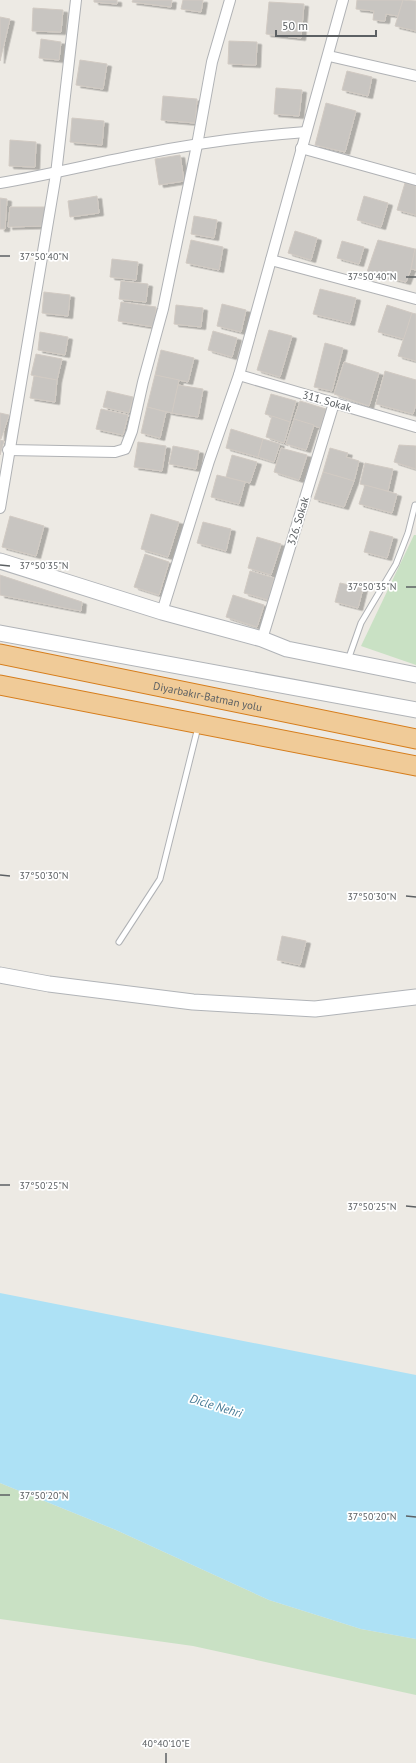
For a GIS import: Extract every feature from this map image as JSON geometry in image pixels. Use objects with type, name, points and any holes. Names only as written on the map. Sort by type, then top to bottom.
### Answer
[{"type":"highway","name":"Diyarbakır-Batman yolu","points":[[0,654],[416,739]]},
{"type":"highway","points":[[0,685],[416,766]]},
{"type":"street","points":[[0,508],[8,450],[34,314],[56,174],[76,0]]},
{"type":"street","points":[[8,450],[100,452],[125,449],[132,431],[143,382],[163,309],[197,145],[212,62],[230,0]]},
{"type":"street","points":[[162,612],[209,461],[239,375],[301,148],[329,56],[343,0]]},
{"type":"street","points":[[329,56],[416,76]]},
{"type":"street","points":[[0,183],[56,174],[144,154],[197,145],[306,132]]},
{"type":"street","points":[[301,148],[416,180]]},
{"type":"street","points":[[271,260],[416,299]]},
{"type":"street","name":"311. Sokak","points":[[239,375],[334,403],[416,424]]},
{"type":"street","name":"326. Sokak","points":[[262,639],[334,403]]},
{"type":"street","points":[[0,561],[162,612],[262,639],[287,649],[416,675]]},
{"type":"street","points":[[0,633],[416,710]]},
{"type":"street","points":[[0,975],[49,984],[193,1002],[316,1009],[416,996]]},
{"type":"lane","points":[[348,661],[361,623],[396,564],[408,533],[415,505]]},
{"type":"lane","points":[[119,942],[160,879],[198,724]]},
{"type":"green space","points":[[414,535],[416,535],[416,665],[361,646]]},
{"type":"green space","points":[[0,1483],[116,1530],[269,1600],[361,1629],[416,1639],[416,1695],[193,1646],[0,1619]]},
{"type":"water","name":"Dicle Nehri","points":[[0,1293],[416,1375],[416,1639],[361,1629],[269,1600],[116,1530],[0,1483]]},
{"type":"building","points":[[94,0],[117,0],[117,4],[94,2]]},
{"type":"building","points":[[133,0],[172,0],[171,7],[132,2]]},
{"type":"building","points":[[183,0],[203,0],[201,12],[181,9]]},
{"type":"building","points":[[357,0],[403,0],[398,16],[386,14],[385,21],[373,20],[374,11],[356,9]]},
{"type":"building","points":[[403,0],[416,1],[416,31],[395,26]]},
{"type":"building","points":[[269,2],[304,4],[301,38],[266,34]]},
{"type":"building","points":[[33,8],[63,10],[61,32],[32,31]]},
{"type":"building","points":[[0,17],[10,19],[0,61]]},
{"type":"building","points":[[41,39],[61,42],[59,60],[39,58]]},
{"type":"building","points":[[229,41],[257,42],[256,65],[228,64]]},
{"type":"building","points":[[80,60],[107,64],[103,89],[76,85]]},
{"type":"building","points":[[347,71],[372,77],[368,96],[342,90]]},
{"type":"building","points":[[276,88],[302,90],[299,116],[274,114]]},
{"type":"building","points":[[163,96],[197,99],[195,123],[161,120]]},
{"type":"building","points":[[326,103],[356,111],[345,152],[315,145]]},
{"type":"building","points":[[72,118],[104,121],[102,145],[70,142]]},
{"type":"building","points":[[10,140],[36,142],[35,167],[9,166]]},
{"type":"building","points":[[180,155],[184,181],[159,185],[155,159]]},
{"type":"building","points":[[405,183],[416,186],[416,215],[397,210]]},
{"type":"building","points":[[97,196],[99,213],[70,217],[68,201]]},
{"type":"building","points":[[364,196],[388,203],[381,227],[357,220]]},
{"type":"building","points":[[0,198],[7,199],[5,229],[0,229]]},
{"type":"building","points":[[10,207],[45,207],[43,226],[8,227]]},
{"type":"building","points":[[194,216],[217,220],[214,238],[191,234]]},
{"type":"building","points":[[295,231],[317,238],[311,260],[288,253]]},
{"type":"building","points":[[191,240],[223,247],[219,270],[186,263]]},
{"type":"building","points":[[378,240],[415,249],[411,269],[406,282],[367,272]]},
{"type":"building","points":[[342,241],[364,247],[359,264],[337,258]]},
{"type":"building","points":[[416,249],[416,270],[411,269]]},
{"type":"building","points":[[112,259],[138,262],[136,280],[110,277]]},
{"type":"building","points":[[121,281],[148,284],[146,302],[119,299]]},
{"type":"building","points":[[320,289],[356,298],[350,323],[313,314]]},
{"type":"building","points":[[44,292],[70,295],[68,316],[42,313]]},
{"type":"building","points":[[121,302],[156,307],[154,327],[118,321]]},
{"type":"building","points":[[222,304],[246,310],[241,332],[217,326]]},
{"type":"building","points":[[176,305],[203,308],[201,327],[174,324]]},
{"type":"building","points":[[387,305],[412,313],[404,339],[378,332]]},
{"type":"building","points":[[412,313],[416,314],[416,361],[398,356]]},
{"type":"building","points":[[269,330],[292,336],[280,377],[257,370]]},
{"type":"building","points":[[213,331],[237,338],[232,357],[208,350]]},
{"type":"building","points":[[40,332],[68,337],[65,355],[38,350]]},
{"type":"building","points":[[325,343],[343,348],[332,391],[314,387]]},
{"type":"building","points":[[161,350],[194,358],[188,382],[155,375]]},
{"type":"building","points":[[36,354],[62,359],[57,380],[31,375]]},
{"type":"building","points":[[344,362],[379,373],[369,406],[334,394]]},
{"type":"building","points":[[385,371],[416,380],[416,404],[413,414],[376,404]]},
{"type":"building","points":[[155,375],[179,380],[172,413],[147,407]]},
{"type":"building","points":[[34,376],[57,380],[55,402],[30,398]]},
{"type":"building","points":[[178,385],[203,389],[198,417],[172,413]]},
{"type":"building","points":[[107,391],[133,397],[129,413],[103,407]]},
{"type":"building","points":[[271,394],[296,401],[290,422],[265,414]]},
{"type":"building","points":[[300,401],[326,409],[320,428],[294,419]]},
{"type":"building","points":[[147,407],[166,412],[160,438],[141,433]]},
{"type":"building","points":[[101,409],[128,415],[123,435],[96,429]]},
{"type":"building","points":[[0,413],[9,415],[1,439],[0,439]]},
{"type":"building","points":[[272,416],[290,422],[284,443],[266,437]]},
{"type":"building","points":[[294,419],[314,425],[306,450],[286,444]]},
{"type":"building","points":[[231,429],[263,439],[258,457],[226,448]]},
{"type":"building","points":[[263,439],[280,444],[274,462],[258,457]]},
{"type":"building","points":[[0,440],[4,441],[0,455]]},
{"type":"building","points":[[138,442],[166,446],[162,471],[134,467]]},
{"type":"building","points":[[399,445],[416,446],[416,469],[394,462]]},
{"type":"building","points":[[173,446],[199,451],[196,469],[169,464]]},
{"type":"building","points":[[281,448],[307,455],[299,480],[274,472]]},
{"type":"building","points":[[330,448],[348,453],[346,457],[359,461],[354,481],[323,472]]},
{"type":"building","points":[[232,455],[257,462],[250,483],[226,477]]},
{"type":"building","points":[[365,463],[393,469],[388,491],[360,484]]},
{"type":"building","points":[[323,472],[354,481],[344,507],[314,499]]},
{"type":"building","points":[[217,475],[245,482],[239,504],[211,497]]},
{"type":"building","points":[[365,485],[397,494],[392,513],[359,504]]},
{"type":"building","points":[[151,514],[179,522],[168,557],[141,549]]},
{"type":"building","points":[[10,516],[44,526],[36,556],[2,547]]},
{"type":"building","points":[[203,522],[231,529],[226,551],[197,543]]},
{"type":"building","points":[[370,531],[393,537],[387,558],[364,552]]},
{"type":"building","points":[[257,537],[281,544],[271,575],[248,568]]},
{"type":"building","points":[[145,554],[169,562],[159,595],[134,587]]},
{"type":"building","points":[[250,571],[274,578],[268,600],[244,593]]},
{"type":"building","points":[[0,575],[82,602],[81,611],[0,595]]},
{"type":"building","points":[[340,583],[363,588],[358,608],[335,602]]},
{"type":"building","points":[[233,595],[264,605],[257,627],[226,617]]},
{"type":"building","points":[[282,936],[306,941],[300,965],[277,960]]}]
